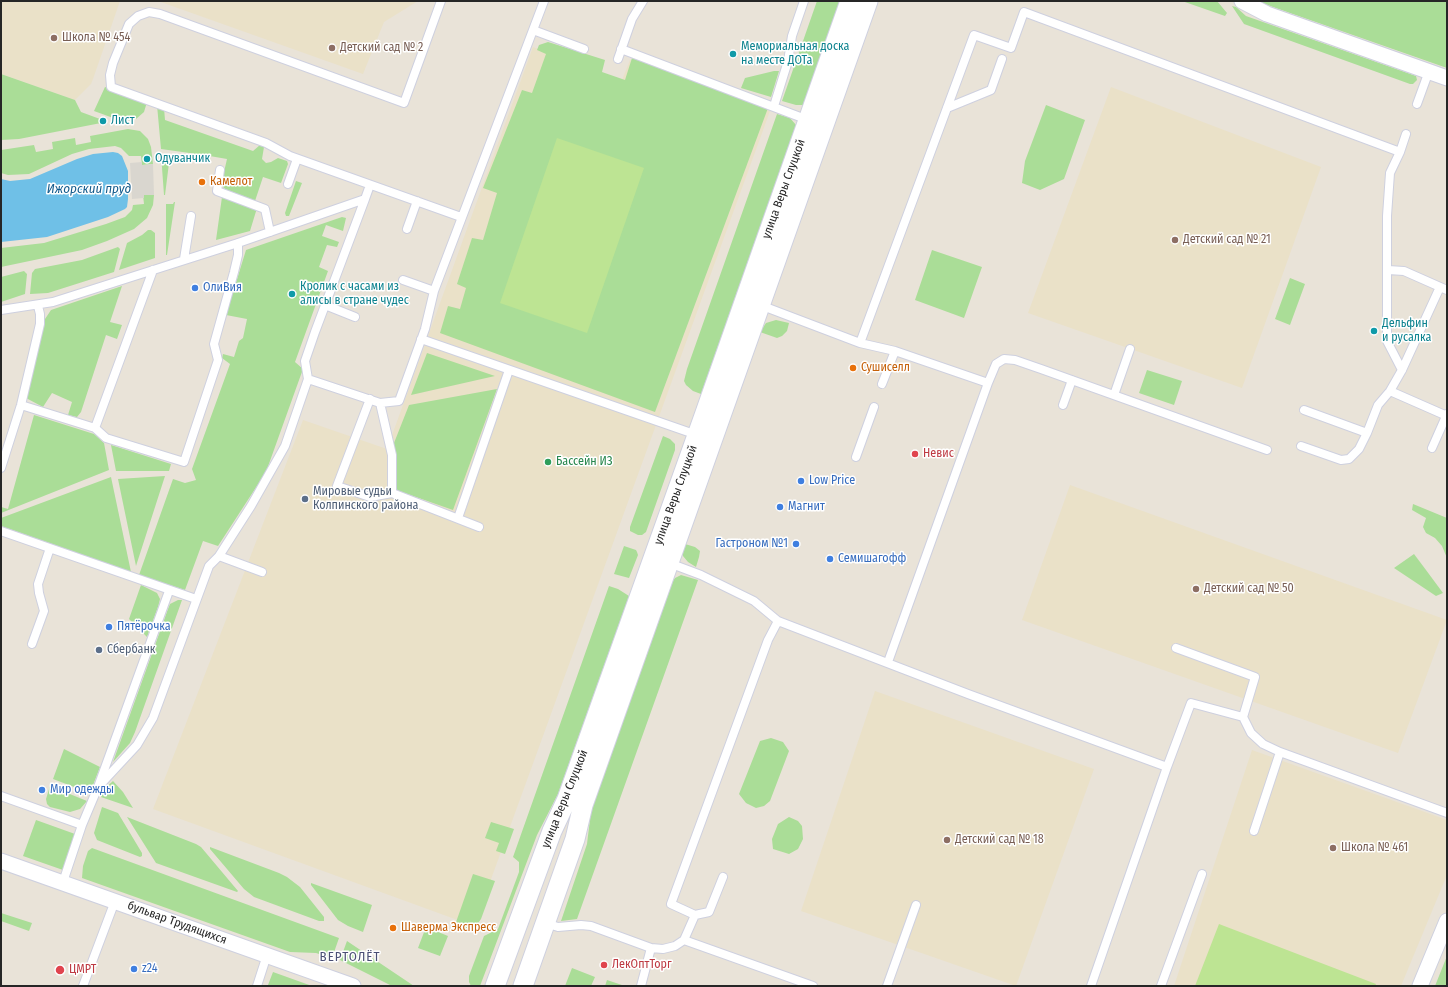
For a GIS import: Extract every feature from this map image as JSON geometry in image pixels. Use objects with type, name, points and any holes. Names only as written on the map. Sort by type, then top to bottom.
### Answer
[{"type":"street","name":"улица Веры Слуцкой","points":[[495,986],[552,831],[567,799],[661,560],[816,122],[850,1]]},
{"type":"street","name":"улица Веры Слуцкой","points":[[816,122],[868,1]]},
{"type":"street","points":[[1242,1],[1267,14],[1447,78]]},
{"type":"street","name":"улица Веры Слуцкой","points":[[523,986],[575,839],[583,805],[661,560],[697,435],[752,303]]},
{"type":"street","name":"бульвар Трудящихся","points":[[1,861],[353,986]]},
{"type":"street","points":[[1420,986],[1447,921]]},
{"type":"lane","points":[[441,1],[404,103],[160,14],[149,12],[138,16],[129,24],[113,63],[110,75],[111,87],[266,143],[297,159],[462,217]]},
{"type":"lane","points":[[308,378],[380,403],[399,401],[422,339],[434,291],[544,1]]},
{"type":"lane","points":[[618,59],[632,20],[643,1]]},
{"type":"lane","points":[[774,106],[788,61],[792,36],[804,1]]},
{"type":"lane","points":[[860,342],[974,35],[1011,48],[1024,12],[1400,152]]},
{"type":"lane","points":[[533,30],[584,49]]},
{"type":"lane","points":[[621,49],[816,122]]},
{"type":"lane","points":[[947,108],[991,90],[1002,59]]},
{"type":"lane","points":[[1417,104],[1428,71]]},
{"type":"lane","points":[[1402,370],[1387,341],[1387,216],[1390,173],[1400,152],[1406,134]]},
{"type":"lane","points":[[288,184],[297,159]]},
{"type":"lane","points":[[220,170],[218,191],[265,209],[270,232]]},
{"type":"lane","points":[[98,787],[137,745],[153,718],[209,566],[219,556],[251,506],[285,446],[308,378],[305,362],[370,185]]},
{"type":"lane","points":[[1,310],[38,306],[53,302],[238,243],[365,199]]},
{"type":"lane","points":[[407,229],[417,201]]},
{"type":"lane","points":[[184,260],[191,216]]},
{"type":"lane","points":[[21,405],[95,428],[106,438],[184,462],[218,360],[214,344],[238,256],[238,243]]},
{"type":"lane","points":[[95,428],[153,270]]},
{"type":"lane","points":[[1301,446],[1341,460],[1349,459],[1359,449],[1378,405],[1390,391],[1402,370],[1443,289],[1404,272],[1388,270]]},
{"type":"lane","points":[[403,280],[434,291]]},
{"type":"lane","points":[[752,303],[860,342],[895,351],[988,383]]},
{"type":"lane","points":[[325,305],[355,317]]},
{"type":"lane","points":[[1,468],[21,405],[40,324],[38,306]]},
{"type":"lane","points":[[422,339],[697,435]]},
{"type":"lane","points":[[1114,395],[1130,349]]},
{"type":"lane","points":[[882,384],[895,351]]},
{"type":"lane","points":[[888,662],[988,383],[996,364],[1004,359],[1015,360],[1267,450]]},
{"type":"lane","points":[[458,518],[510,370]]},
{"type":"lane","points":[[1063,405],[1072,380]]},
{"type":"lane","points":[[1390,391],[1447,415],[1432,448]]},
{"type":"lane","points":[[370,400],[337,486],[370,498],[392,492],[480,527]]},
{"type":"lane","points":[[380,403],[392,455],[392,492]]},
{"type":"lane","points":[[856,457],[874,407]]},
{"type":"lane","points":[[1304,410],[1367,433]]},
{"type":"lane","points":[[1,530],[169,591],[196,599]]},
{"type":"lane","points":[[32,644],[44,611],[38,584],[50,548]]},
{"type":"lane","points":[[219,556],[262,572]]},
{"type":"lane","points":[[661,560],[701,575],[754,601],[778,621],[968,694],[1167,767]]},
{"type":"lane","points":[[63,882],[82,825],[98,787],[169,591]]},
{"type":"lane","points":[[723,877],[709,912],[695,915],[671,904],[768,640],[778,621]]},
{"type":"lane","points":[[1176,648],[1255,677],[1243,717],[1250,733],[1263,744],[1280,752],[1447,813]]},
{"type":"lane","points":[[1091,986],[1167,767],[1191,703],[1243,717]]},
{"type":"lane","points":[[1254,831],[1280,752]]},
{"type":"lane","points":[[1,796],[82,825]]},
{"type":"lane","points":[[1161,986],[1202,874]]},
{"type":"lane","points":[[83,986],[115,901]]},
{"type":"lane","points":[[887,986],[916,905]]},
{"type":"lane","points":[[545,923],[558,927],[581,925],[591,926],[651,948],[663,949],[675,946],[684,940],[695,915]]},
{"type":"lane","points":[[684,940],[813,986]]},
{"type":"lane","points":[[641,986],[651,948]]},
{"type":"lane","points":[[257,986],[267,955]]},
{"type":"shaded area","name":"Школа № 454","points":[[1,1],[120,1],[91,84],[75,100],[1,74]]},
{"type":"shaded area","name":"Детский сад № 2","points":[[158,1],[418,1],[384,22],[363,74]]},
{"type":"shaded area","points":[[533,47],[622,80],[630,60],[770,111],[474,926],[153,809],[303,420],[387,449]]},
{"type":"shaded area","name":"Детский сад № 21","points":[[1111,87],[1321,167],[1242,388],[1028,313]]},
{"type":"shaded area","points":[[142,162],[142,165],[153,164],[154,195],[144,195],[144,198],[132,199],[130,163]]},
{"type":"shaded area","name":"Детский сад № 50","points":[[1070,485],[1447,620],[1398,753],[1022,620]]},
{"type":"shaded area","name":"Детский сад № 18","points":[[875,691],[1094,769],[1016,986],[801,911]]},
{"type":"shaded area","name":"Школа № 461","points":[[1252,750],[1447,820],[1447,875],[1401,986],[1174,986]]},
{"type":"green space","points":[[817,1],[840,1],[803,105],[796,105],[782,101]]},
{"type":"green space","points":[[1182,1],[1217,1],[1227,13],[1225,16]]},
{"type":"green space","points":[[1258,1],[1447,1],[1447,68],[1273,7]]},
{"type":"green space","points":[[1232,6],[1236,7],[1246,16],[1416,76],[1417,80],[1413,84],[1410,84],[1244,24]]},
{"type":"green space","points":[[548,42],[605,60],[602,72],[625,80],[632,58],[768,108],[655,412],[440,333],[448,306],[460,309],[466,288],[457,284],[472,238],[483,240],[497,193],[483,188],[522,90],[532,93],[546,54],[537,50],[539,45]]},
{"type":"green space","points":[[779,71],[771,97],[741,88],[745,78]]},
{"type":"green space","points":[[1,74],[75,100],[81,112],[100,119],[101,123],[19,139],[1,140]]},
{"type":"green space","points":[[105,87],[147,102],[144,112],[136,119],[125,120],[116,119],[94,111]]},
{"type":"green space","points":[[157,105],[164,108],[165,120],[253,151],[260,145],[264,147],[262,159],[266,163],[278,158],[287,161],[288,164],[281,183],[263,177],[255,201],[225,189],[221,185],[227,159],[161,149]]},
{"type":"green space","points":[[1046,105],[1085,120],[1064,179],[1040,190],[1022,183],[1025,161]]},
{"type":"green space","points":[[777,114],[790,118],[796,125],[701,394],[693,391],[686,385],[684,381],[687,369]]},
{"type":"green space","points":[[128,129],[140,131],[148,139],[151,147],[153,164],[142,165],[141,156],[129,156],[121,148],[115,146],[89,149],[72,154],[29,174],[8,175],[1,173],[1,150],[34,145],[36,152],[53,149],[52,142],[75,138],[76,145],[91,142],[90,136]]},
{"type":"green space","points":[[557,138],[644,168],[587,333],[500,303]]},
{"type":"green space","points":[[161,154],[170,155],[165,195],[164,195]]},
{"type":"green space","points":[[296,181],[302,183],[289,216],[286,216],[285,213]]},
{"type":"green space","points":[[143,195],[154,195],[153,205],[147,218],[134,229],[82,250],[1,267],[1,248],[44,243],[125,217],[132,210],[133,205],[144,204]]},
{"type":"green space","points":[[222,197],[257,208],[250,231],[216,240]]},
{"type":"green space","points":[[174,202],[166,255],[166,204],[173,204]]},
{"type":"green space","points":[[342,217],[346,218],[343,231],[326,225],[322,236],[339,242],[337,247],[327,245],[319,267],[328,271],[295,362],[303,369],[266,472],[218,546],[203,541],[185,590],[139,575],[173,479],[185,483],[196,480],[192,469],[230,364],[222,358],[223,354],[234,357],[239,341],[243,338],[247,319],[226,315],[246,250]]},
{"type":"green space","points":[[148,230],[155,233],[155,258],[119,270],[127,243]]},
{"type":"green space","points":[[118,247],[120,249],[114,272],[48,293],[30,294],[32,273],[35,269],[82,260]]},
{"type":"green space","points":[[932,250],[982,267],[964,318],[915,300]]},
{"type":"green space","points":[[24,271],[27,274],[25,294],[1,302],[1,277]]},
{"type":"green space","points":[[1290,278],[1305,284],[1290,325],[1275,319]]},
{"type":"green space","points":[[122,286],[110,322],[122,325],[117,339],[106,335],[81,412],[77,417],[68,415],[72,402],[52,393],[43,407],[26,398],[45,319],[51,310]]},
{"type":"green space","points":[[776,320],[789,323],[787,331],[782,336],[777,338],[760,332],[766,323]]},
{"type":"green space","points":[[427,353],[495,376],[411,395]]},
{"type":"green space","points":[[1147,370],[1182,381],[1174,405],[1139,393]]},
{"type":"green space","points":[[497,389],[453,510],[396,490],[394,443],[409,405]]},
{"type":"green space","points":[[34,415],[94,434],[104,443],[109,470],[1,513],[1,507],[8,509]]},
{"type":"green space","points":[[663,436],[670,439],[675,444],[675,450],[646,532],[642,535],[638,535],[630,531],[630,527]]},
{"type":"green space","points":[[111,445],[171,464],[169,471],[116,471]]},
{"type":"green space","points":[[165,476],[136,566],[118,479]]},
{"type":"green space","points":[[111,477],[131,572],[1,526],[1,518]]},
{"type":"green space","points":[[1413,504],[1447,518],[1447,558],[1442,546],[1435,538],[1426,533],[1423,527],[1426,518],[1412,510]]},
{"type":"green space","points":[[685,544],[695,547],[700,551],[696,567],[688,562],[683,556],[682,553]]},
{"type":"green space","points":[[624,546],[636,550],[638,555],[629,578],[614,574]]},
{"type":"green space","points":[[1414,554],[1443,593],[1436,596],[1394,568]]},
{"type":"green space","points":[[681,575],[698,580],[577,919],[561,921],[587,844],[591,811],[673,581]]},
{"type":"green space","points":[[141,585],[157,593],[160,599],[147,637],[129,619]]},
{"type":"green space","points":[[609,586],[618,589],[629,596],[558,794],[537,835],[480,986],[471,986],[469,976],[484,936],[498,929],[519,872],[519,862],[513,857]]},
{"type":"green space","points":[[178,600],[182,600],[135,732],[130,743],[113,762],[170,604]]},
{"type":"green space","points":[[771,738],[783,742],[789,751],[770,801],[764,806],[756,808],[746,803],[739,794],[760,741]]},
{"type":"green space","points":[[64,749],[100,767],[90,793],[53,779]]},
{"type":"green space","points":[[113,781],[123,792],[133,808],[101,797],[102,791]]},
{"type":"green space","points":[[50,786],[87,801],[80,809],[70,812],[50,807],[47,804],[46,799]]},
{"type":"green space","points":[[102,807],[118,813],[142,853],[142,856],[140,857],[97,840],[94,833]]},
{"type":"green space","points":[[127,817],[201,847],[238,891],[237,892],[156,863]]},
{"type":"green space","points":[[789,817],[798,821],[802,826],[803,839],[798,849],[789,854],[773,849],[772,839],[778,824]]},
{"type":"green space","points":[[36,820],[75,834],[63,870],[23,856]]},
{"type":"green space","points":[[491,822],[514,829],[505,854],[496,851],[499,843],[485,838]]},
{"type":"green space","points":[[210,847],[287,877],[300,887],[324,917],[324,921],[319,921],[254,897],[244,889],[210,849]]},
{"type":"green space","points":[[92,848],[339,938],[332,958],[316,953],[290,952],[82,878],[83,866],[88,851]]},
{"type":"green space","points":[[473,874],[495,881],[481,919],[476,926],[468,930],[455,925]]},
{"type":"green space","points":[[311,883],[372,905],[363,932],[338,920]]},
{"type":"green space","points":[[1,913],[32,923],[29,931],[1,921]]},
{"type":"green space","points":[[1219,924],[1376,984],[1375,986],[1195,986]]},
{"type":"green space","points":[[426,927],[448,936],[440,956],[418,948]]},
{"type":"green space","points":[[347,941],[414,986],[392,986],[340,960]]},
{"type":"green space","points":[[1447,956],[1447,986],[1435,986]]},
{"type":"green space","points":[[572,968],[595,977],[591,986],[565,986]]},
{"type":"green space","points":[[273,972],[312,986],[268,985]]},
{"type":"green space","points":[[607,980],[625,986],[605,986]]},
{"type":"water","name":"Ижорский пруд","points":[[113,152],[122,156],[128,171],[128,199],[127,207],[125,209],[108,217],[47,237],[1,242],[1,179],[10,181],[30,179],[77,159],[93,154]]},
{"type":"place","name":"Школа № 454","points":[[54,38]]},
{"type":"place","name":"Детский сад № 2","points":[[332,48]]},
{"type":"place","name":"Мемориальная доска на месте ДОТа","points":[[733,54]]},
{"type":"place","name":"Лист","points":[[103,121]]},
{"type":"place","name":"Одуванчик","points":[[147,159]]},
{"type":"place","name":"Камелот","points":[[202,182]]},
{"type":"place","name":"Детский сад № 21","points":[[1175,240]]},
{"type":"place","name":"ОлиВия","points":[[195,288]]},
{"type":"place","name":"Кролик с часами из алисы в стране чудес","points":[[292,294]]},
{"type":"place","name":"Дельфин и русалка","points":[[1374,331]]},
{"type":"place","name":"Сушиселл","points":[[853,368]]},
{"type":"place","name":"Невис","points":[[915,454]]},
{"type":"place","name":"Бассейн ИЗ","points":[[548,462]]},
{"type":"place","name":"Low Price","points":[[801,481]]},
{"type":"place","name":"Мировые судьи Колпинского района","points":[[305,499]]},
{"type":"place","name":"Магнит","points":[[780,507]]},
{"type":"place","name":"Гастроном №1","points":[[796,544]]},
{"type":"place","name":"Семишагофф","points":[[830,559]]},
{"type":"place","name":"Детский сад № 50","points":[[1196,589]]},
{"type":"place","name":"Пятёрочка","points":[[109,627]]},
{"type":"place","name":"Сбербанк","points":[[99,650]]},
{"type":"place","name":"Мир одежды","points":[[42,790]]},
{"type":"place","name":"Детский сад № 18","points":[[947,840]]},
{"type":"place","name":"Школа № 461","points":[[1333,848]]},
{"type":"place","name":"Шаверма Экспресс","points":[[393,928]]},
{"type":"place","name":"ЛекОптТорг","points":[[604,965]]},
{"type":"place","name":"z24","points":[[134,969]]},
{"type":"place","name":"ЦМРТ","points":[[60,970]]},
{"type":"district","name":"ВЕРТОЛЁТ","points":[[350,957]]}]
